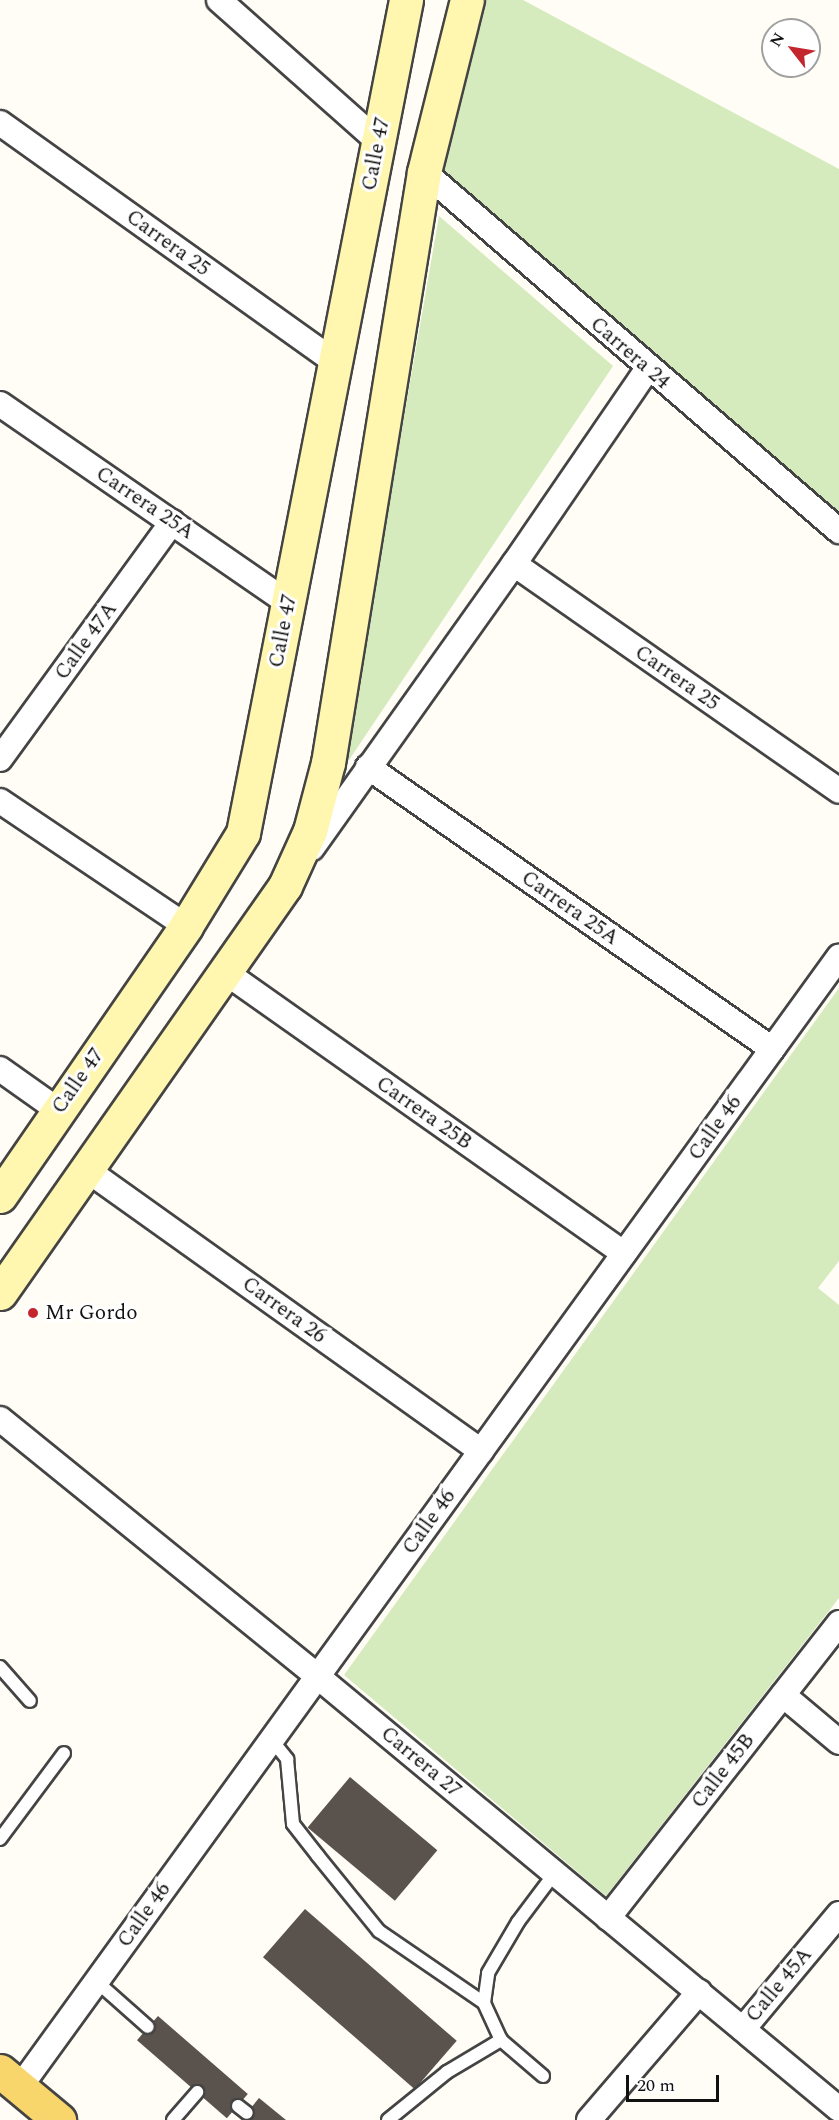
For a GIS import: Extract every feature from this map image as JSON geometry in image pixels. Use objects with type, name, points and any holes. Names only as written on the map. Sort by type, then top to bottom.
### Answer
[{"type":"main road","name":"Calle 47","points":[[0,1196],[186,926],[243,833],[406,0]]},
{"type":"main road","points":[[0,1293],[285,886],[310,831],[328,763],[424,172],[467,0]]},
{"type":"main road","points":[[10,2079],[59,2120]]},
{"type":"street","points":[[219,0],[378,141]]},
{"type":"street","name":"Carrera 25","points":[[0,123],[336,363]]},
{"type":"street","name":"Carrera 24","points":[[424,172],[839,531]]},
{"type":"street","points":[[285,886],[514,564],[648,368]]},
{"type":"street","name":"Carrera 25A","points":[[0,404],[289,603]]},
{"type":"street","name":"Calle 47A","points":[[0,759],[172,522]]},
{"type":"street","name":"Carrera 25","points":[[514,564],[839,791]]},
{"type":"street","name":"Carrera 25A","points":[[368,767],[772,1048]]},
{"type":"street","points":[[0,801],[186,926]]},
{"type":"street","name":"Calle 46","points":[[10,2079],[96,1981],[839,957]]},
{"type":"street","name":"Carrera 25B","points":[[225,972],[624,1253]]},
{"type":"street","points":[[0,1069],[58,1110]]},
{"type":"street","name":"Carrera 26","points":[[87,1170],[480,1451]]},
{"type":"street","name":"Carrera 27","points":[[0,1419],[317,1676],[839,2109]]},
{"type":"street","name":"Calle 45B","points":[[608,1918],[839,1623]]},
{"type":"street","points":[[783,1695],[839,1742]]},
{"type":"street","name":"Calle 45A","points":[[742,2029],[839,1914]]},
{"type":"street","points":[[589,2120],[699,1992]]},
{"type":"lane","points":[[0,1667],[30,1701]]},
{"type":"lane","points":[[272,1739],[287,1759],[293,1824],[318,1856],[379,1931],[484,2003],[501,2040],[543,2076]]},
{"type":"lane","points":[[0,1839],[64,1753]]},
{"type":"lane","points":[[484,2003],[488,1973],[518,1922],[554,1874]]},
{"type":"lane","points":[[96,1981],[148,2027]]},
{"type":"lane","points":[[388,2120],[447,2072],[501,2040]]},
{"type":"lane","points":[[172,2120],[197,2092]]},
{"type":"green space","points":[[467,0],[523,0],[839,169],[839,525],[424,172]]},
{"type":"green space","points":[[439,216],[613,366],[343,769]]},
{"type":"green space","points":[[839,988],[839,1261],[818,1288],[839,1305],[839,1598],[606,1896],[344,1675]]},
{"type":"building","points":[[350,1777],[437,1850],[395,1901],[308,1828]]},
{"type":"building","points":[[305,1909],[457,2041],[415,2089],[263,1957]]},
{"type":"building","points":[[158,2016],[248,2094],[227,2118],[137,2040]]},
{"type":"building","points":[[259,2098],[286,2120],[241,2120]]},
{"type":"place","name":"Mr Gordo","points":[[33,1313]]}]
